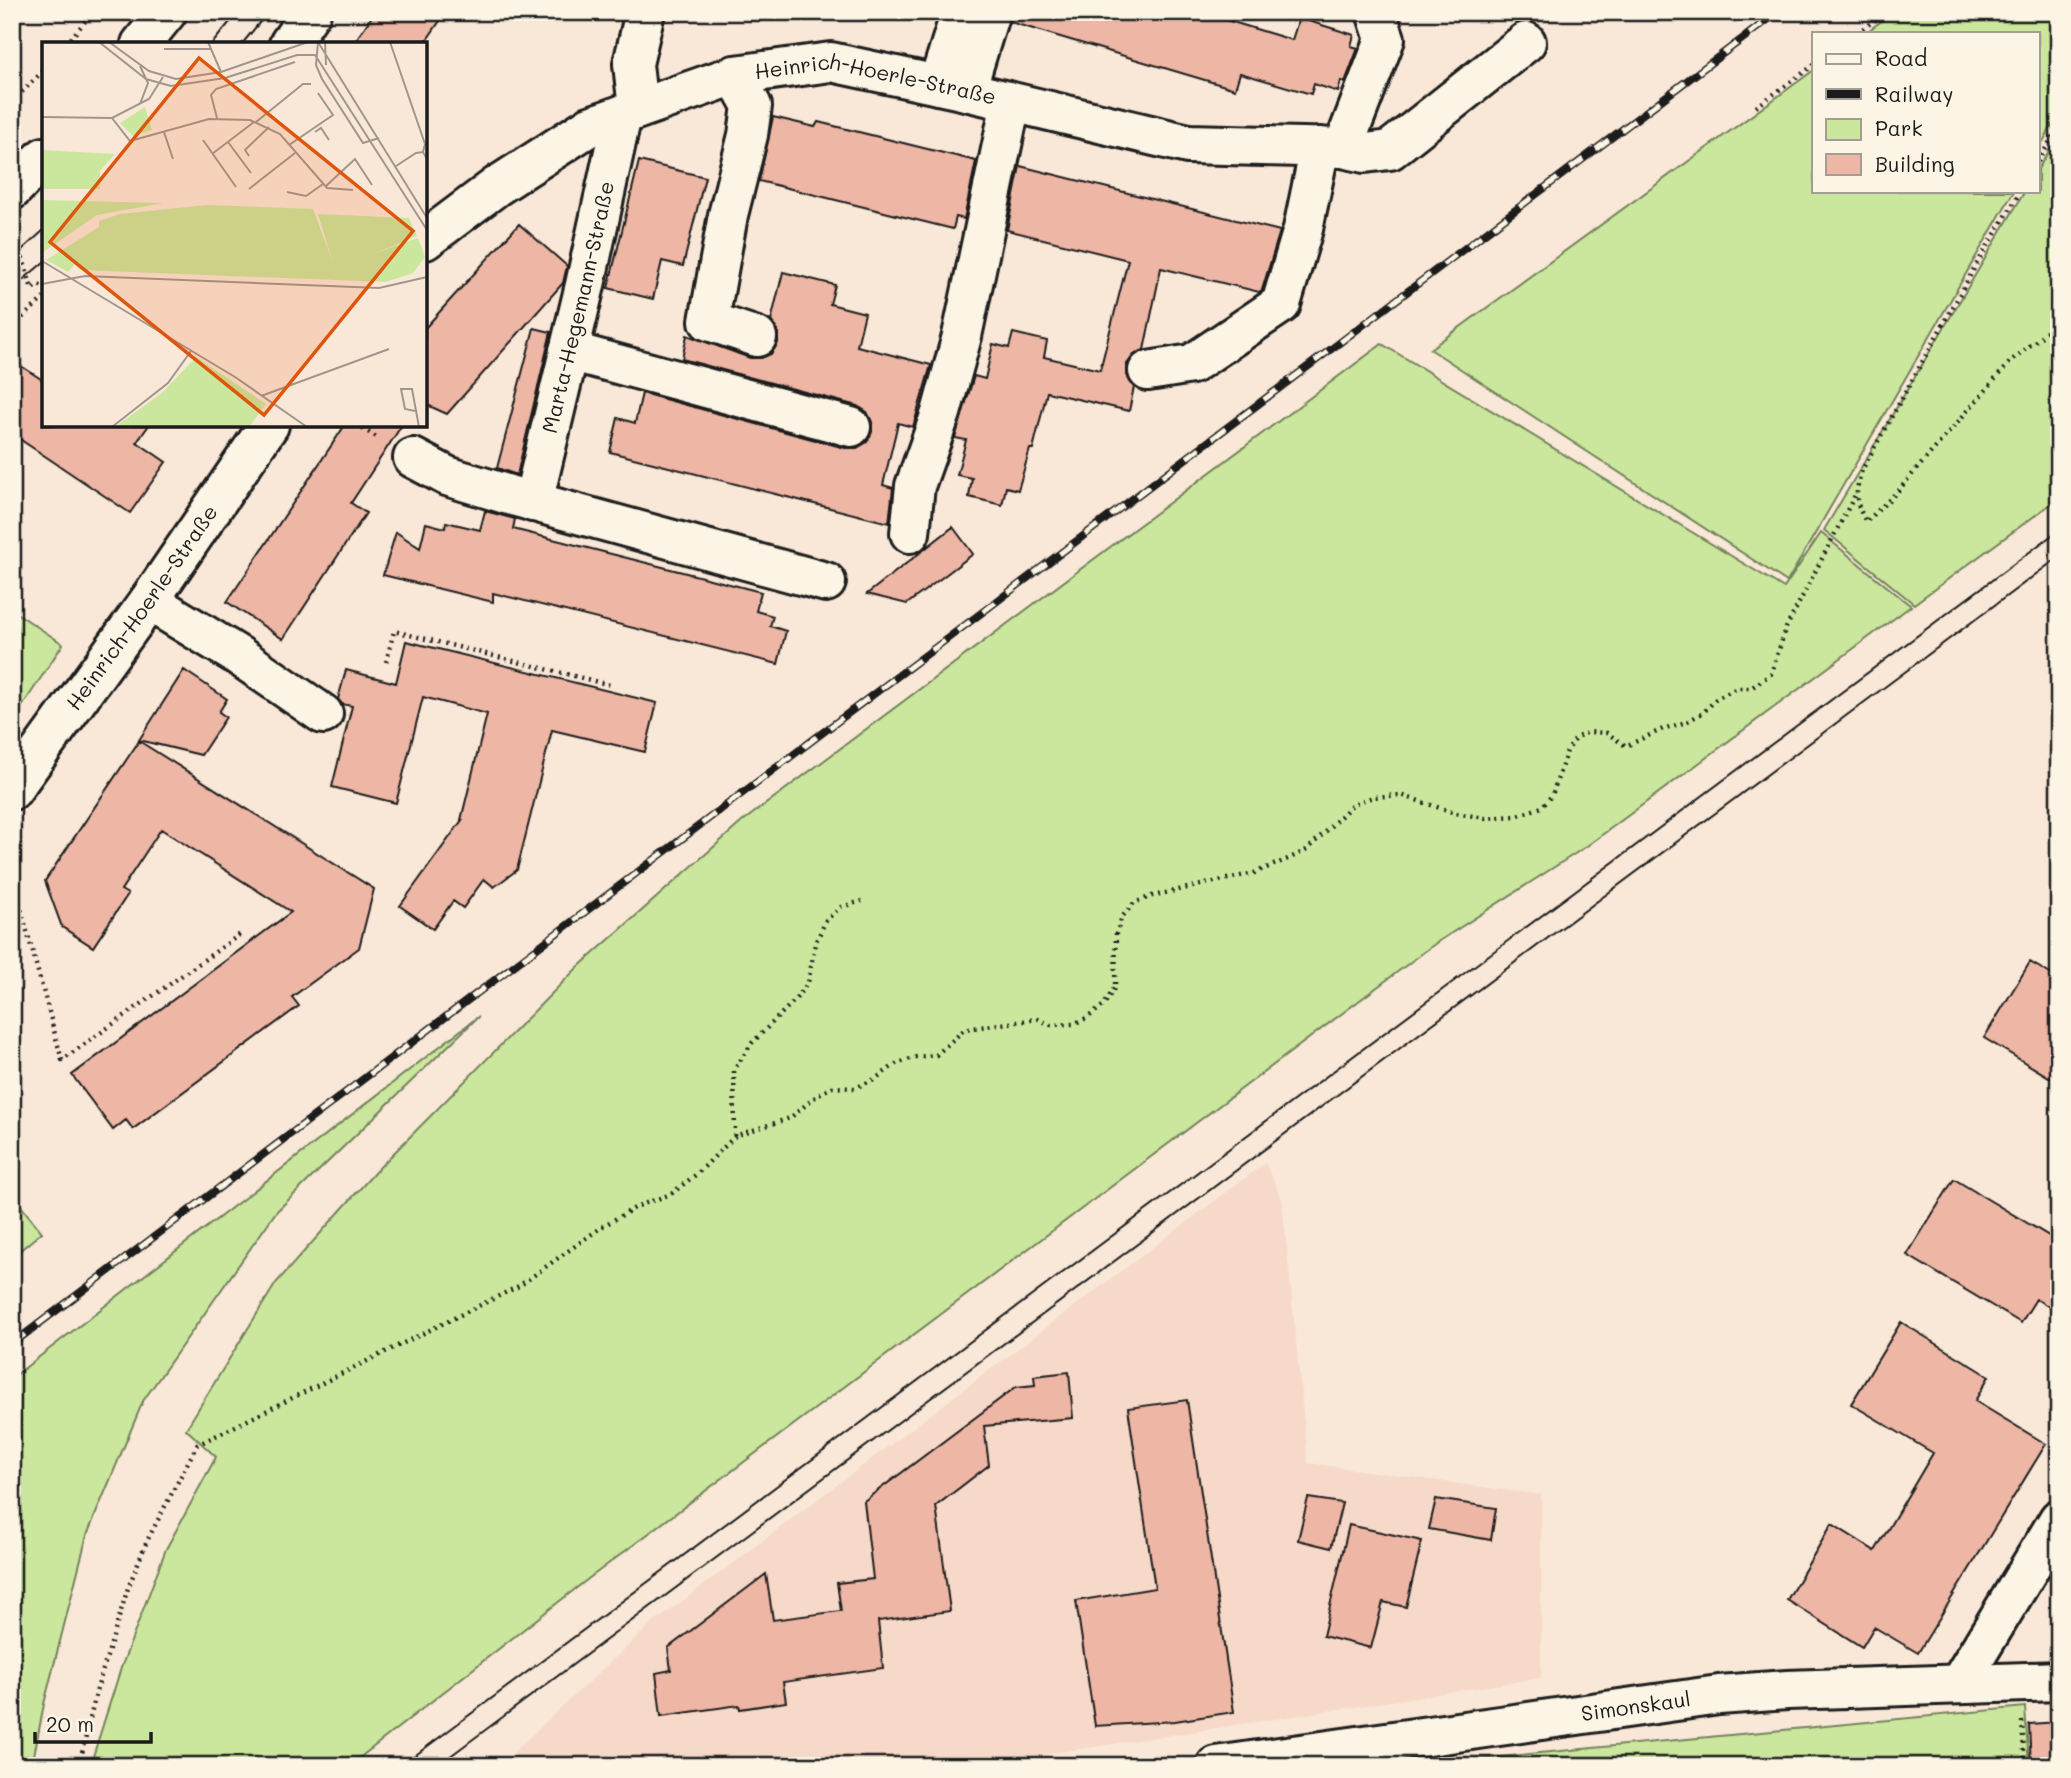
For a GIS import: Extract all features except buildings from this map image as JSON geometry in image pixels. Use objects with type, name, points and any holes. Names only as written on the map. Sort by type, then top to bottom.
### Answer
[{"type":"street","points":[[143,42],[167,12]]},
{"type":"street","points":[[290,42],[311,12]]},
{"type":"street","name":"Marta-Hegemann-Straße","points":[[533,502],[630,112],[633,64],[645,12]]},
{"type":"street","points":[[952,88],[961,12]]},
{"type":"street","points":[[952,88],[990,12]]},
{"type":"street","points":[[1148,371],[1192,364],[1280,304],[1303,229],[1343,150],[1385,39],[1376,12]]},
{"type":"street","name":"Heinrich-Hoerle-Straße","points":[[427,238],[497,186],[590,125],[735,75],[831,62],[1188,144],[1390,150],[1526,42]]},
{"type":"street","points":[[735,75],[752,106],[748,135],[728,215],[709,321],[757,337]]},
{"type":"street","points":[[910,533],[915,486],[941,413],[962,337],[1011,102]]},
{"type":"street","points":[[12,190],[42,159]]},
{"type":"street","points":[[569,351],[851,427]]},
{"type":"street","name":"Heinrich-Hoerle-Straße","points":[[12,790],[149,601],[268,427]]},
{"type":"street","points":[[413,458],[447,476],[533,502],[826,582]]},
{"type":"street","points":[[149,601],[239,656],[323,714]]},
{"type":"street","points":[[1959,1684],[2059,1519]]},
{"type":"street","name":"Simonskaul","points":[[1216,1766],[1342,1757],[1719,1695],[2059,1681]]},
{"type":"path","points":[[68,42],[93,12]]},
{"type":"path","points":[[1858,32],[1886,12]]},
{"type":"path","points":[[1756,107],[1812,66]]},
{"type":"path","points":[[12,102],[42,72]]},
{"type":"path","points":[[2039,160],[2059,125]]},
{"type":"path","points":[[79,1766],[97,1689],[128,1588],[147,1541],[197,1445],[519,1286],[603,1226],[638,1206],[671,1194],[698,1173],[736,1136],[790,1118],[832,1087],[855,1088],[875,1079],[896,1064],[936,1055],[965,1030],[1038,1018],[1051,1025],[1073,1024],[1087,1018],[1104,1005],[1115,987],[1116,934],[1122,917],[1134,903],[1152,896],[1254,873],[1288,859],[1307,850],[1353,804],[1373,797],[1401,795],[1455,813],[1485,818],[1516,816],[1542,807],[1552,795],[1567,751],[1577,737],[1589,732],[1607,733],[1626,746],[1634,744],[1663,729],[1686,722],[1704,712],[1716,699],[1737,688],[1751,688],[1771,674],[1786,628],[1855,495],[1862,470],[2020,192]]},
{"type":"path","points":[[12,237],[16,235],[32,289],[38,285],[42,286]]},
{"type":"path","points":[[12,327],[42,300]]},
{"type":"path","points":[[1855,495],[1858,508],[1866,522],[1896,493],[2011,361],[2059,322]]},
{"type":"path","points":[[386,662],[394,631],[614,686]]},
{"type":"path","points":[[12,876],[62,1060],[242,933]]},
{"type":"path","points":[[736,1136],[734,1070],[752,1043],[808,984],[816,944],[827,920],[841,907],[862,901]]},
{"type":"shaded area","points":[[1265,1163],[1282,1199],[1308,1463],[1541,1495],[1541,1678],[969,1766],[498,1766],[648,1627]]},
{"type":"green space","points":[[1894,12],[2059,12],[2059,114],[2039,148],[2039,32],[1866,32]]},
{"type":"green space","points":[[1812,71],[1812,192],[2013,192],[1787,582],[1430,349]]},
{"type":"green space","points":[[2059,134],[2059,498],[1914,604],[1824,530],[2024,192],[2039,192],[2039,167]]},
{"type":"green space","points":[[1382,344],[1784,588],[1821,533],[1911,606],[1587,846],[1436,943],[588,1579],[349,1766],[90,1766],[121,1668],[166,1549],[216,1457],[186,1429],[276,1283],[375,1172],[577,968],[743,821]]},
{"type":"green space","points":[[12,610],[63,644],[12,722]]},
{"type":"green space","points":[[479,1016],[276,1212],[143,1401],[87,1535],[44,1704],[32,1766],[12,1766],[12,1378]]},
{"type":"green space","points":[[12,1195],[42,1232],[12,1257]]},
{"type":"green space","points":[[2025,1707],[2029,1766],[1404,1766]]},
{"type":"tram line","points":[[214,42],[238,12]]},
{"type":"tram line","points":[[244,42],[268,12]]},
{"type":"tram line","points":[[12,259],[42,232]]},
{"type":"tram line","points":[[12,289],[42,264]]},
{"type":"tram line","points":[[401,1766],[2059,530]]},
{"type":"tram line","points":[[437,1766],[2059,557]]},
{"type":"railway","points":[[12,1344],[1778,12]]}]
